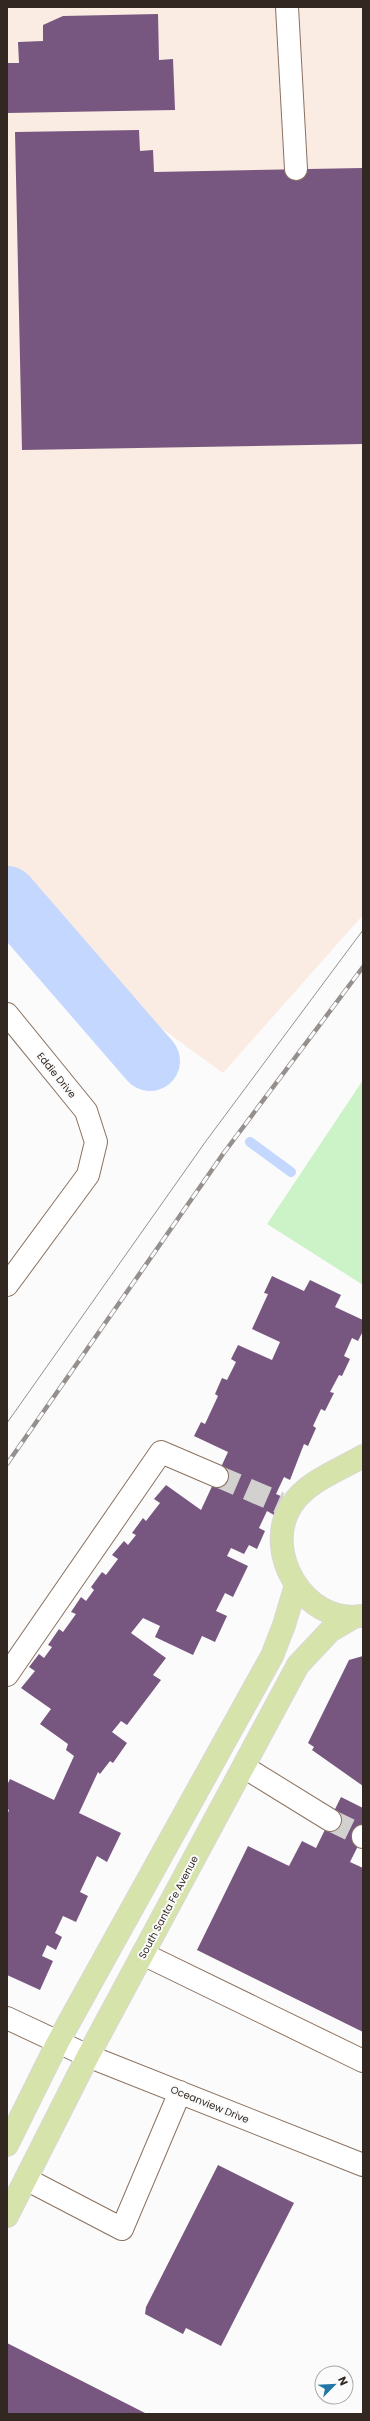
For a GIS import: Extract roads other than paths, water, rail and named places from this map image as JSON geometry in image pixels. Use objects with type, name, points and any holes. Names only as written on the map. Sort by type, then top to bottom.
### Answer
[{"type":"main road","name":"South Santa Fe Avenue","points":[[358,1616],[339,1615],[323,1609],[307,1597],[296,1585],[286,1565],[281,1544],[285,1520],[285,1505],[314,1482],[336,1472],[363,1456]]},
{"type":"main road","name":"South Santa Fe Avenue","points":[[336,1472],[363,1471]]},
{"type":"main road","points":[[7,2145],[58,2042],[272,1656],[284,1625],[296,1585]]},
{"type":"main road","name":"South Santa Fe Avenue","points":[[7,2216],[88,2056],[298,1665],[330,1631],[358,1616]]},
{"type":"street","points":[[287,7],[296,169]]},
{"type":"street","name":"Eddie Drive","points":[[7,1014],[86,1111],[96,1142],[88,1175],[7,1285]]},
{"type":"street","points":[[7,1675],[161,1452],[217,1476]]},
{"type":"street","points":[[244,1767],[330,1820]]},
{"type":"street","points":[[143,1954],[363,2061]]},
{"type":"street","name":"Oceanview Drive","points":[[7,2018],[88,2056],[363,2165]]},
{"type":"street","points":[[26,2179],[122,2229],[180,2092]]},
{"type":"waterway","points":[[7,896],[150,1061]]},
{"type":"waterway","points":[[250,1142],[291,1172]]},
{"type":"tunnel","points":[[217,1476],[280,1503]]},
{"type":"tunnel","points":[[330,1820],[363,1836]]},
{"type":"tram line","points":[[7,1423],[206,1141],[363,930]]},
{"type":"railway","points":[[7,1464],[223,1154],[363,967]]}]
